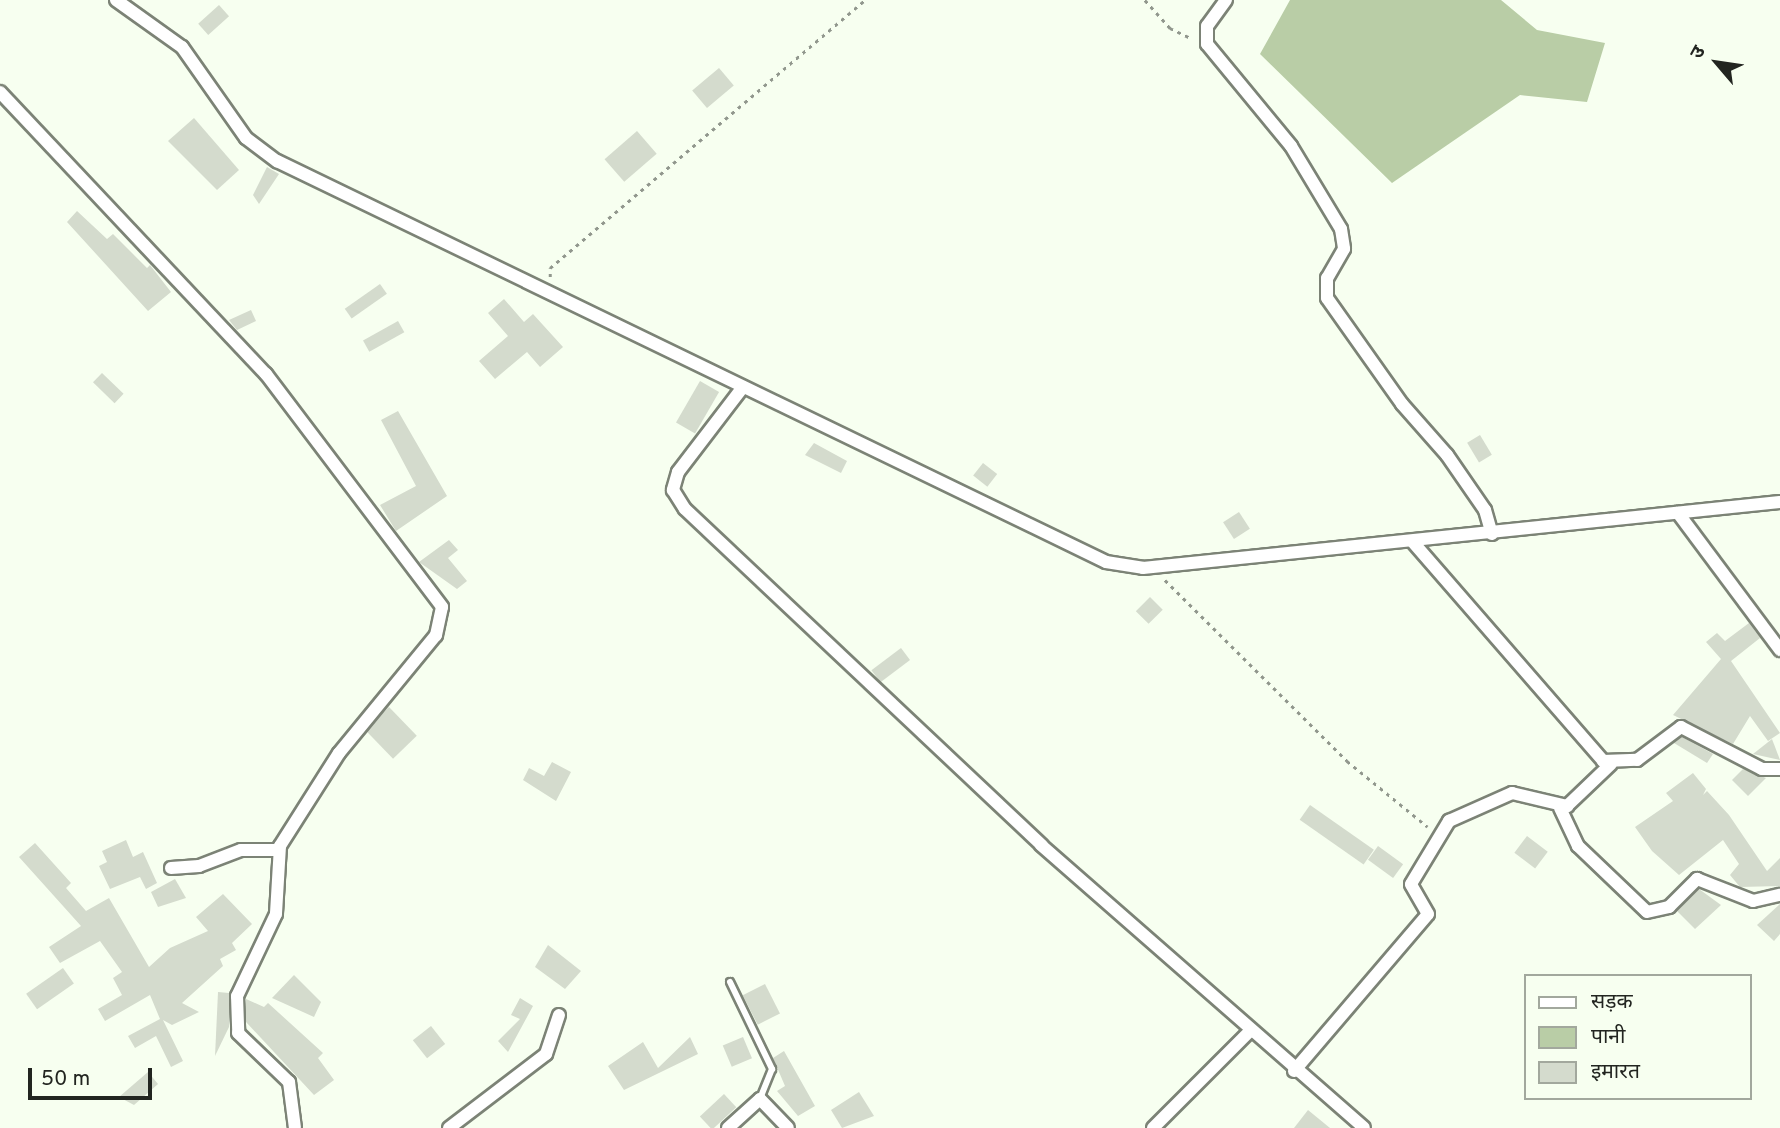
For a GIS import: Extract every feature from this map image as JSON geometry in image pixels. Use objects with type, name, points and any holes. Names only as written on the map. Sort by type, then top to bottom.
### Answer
[{"type":"street","points":[[116,0],[182,47],[257,149],[1106,562],[1152,568],[1412,541],[1491,530],[1780,502]]},
{"type":"street","points":[[1226,0],[1207,26],[1207,44],[1291,146],[1341,229],[1345,243],[1325,286],[1327,298],[1485,510],[1491,530]]},
{"type":"street","points":[[1,92],[266,374],[442,607],[441,626],[339,753],[279,850],[276,914],[237,996],[234,1021],[246,1045],[289,1082],[295,1128]]},
{"type":"street","points":[[743,387],[678,472],[673,490],[685,509],[1250,1031],[1364,1128]]},
{"type":"street","points":[[1678,513],[1780,650]]},
{"type":"street","points":[[1412,541],[1611,764]]},
{"type":"street","points":[[1559,808],[1611,764],[1637,760],[1681,727],[1762,769],[1780,769]]},
{"type":"street","points":[[1294,1071],[1428,914],[1412,884],[1439,835],[1457,816],[1512,793],[1559,808],[1578,846],[1647,912],[1669,907],[1697,879],[1754,901],[1780,895]]},
{"type":"street","points":[[171,868],[199,866],[241,850],[279,850]]},
{"type":"street","points":[[449,1128],[546,1054],[559,1015]]},
{"type":"street","points":[[1153,1128],[1250,1031]]},
{"type":"street","points":[[728,1128],[760,1099],[788,1128]]},
{"type":"lane","points":[[730,982],[772,1069],[760,1099]]},
{"type":"path","points":[[546,290],[550,268],[865,0]]},
{"type":"path","points":[[1145,0],[1170,28],[1207,44]]},
{"type":"path","points":[[1152,568],[1347,761],[1439,835]]},
{"type":"water","points":[[1290,0],[1501,0],[1537,30],[1605,43],[1587,102],[1520,95],[1392,183],[1260,54]]},
{"type":"building","points":[[219,5],[229,16],[208,35],[198,24]]},
{"type":"building","points":[[719,68],[734,86],[707,108],[692,90]]},
{"type":"building","points":[[194,118],[239,170],[217,190],[168,141]]},
{"type":"building","points":[[637,131],[657,154],[624,182],[605,159]]},
{"type":"building","points":[[267,167],[279,174],[259,204],[253,195]]},
{"type":"building","points":[[77,211],[107,239],[113,234],[147,268],[150,265],[171,292],[148,311],[67,222]]},
{"type":"building","points":[[380,284],[387,294],[352,318],[345,309]]},
{"type":"building","points":[[504,299],[524,322],[533,314],[563,347],[540,367],[527,352],[495,379],[479,361],[508,336],[488,313]]},
{"type":"building","points":[[251,310],[256,321],[237,330],[229,320]]},
{"type":"building","points":[[398,321],[404,332],[369,352],[363,340]]},
{"type":"building","points":[[102,373],[124,394],[115,403],[93,382]]},
{"type":"building","points":[[700,381],[719,392],[695,434],[676,423]]},
{"type":"building","points":[[398,411],[447,496],[396,531],[380,505],[416,486],[381,420]]},
{"type":"building","points":[[1480,435],[1492,455],[1479,462],[1467,443]]},
{"type":"building","points":[[814,443],[847,461],[841,473],[805,455]]},
{"type":"building","points":[[983,463],[997,474],[987,487],[973,476]]},
{"type":"building","points":[[1239,512],[1250,529],[1234,539],[1223,522]]},
{"type":"building","points":[[449,540],[458,550],[448,558],[467,581],[457,589],[419,562]]},
{"type":"building","points":[[1150,597],[1163,610],[1149,624],[1136,611]]},
{"type":"building","points":[[1749,623],[1760,638],[1731,661],[1780,733],[1768,741],[1750,716],[1733,744],[1673,715],[1721,659],[1706,642],[1717,633],[1725,641]]},
{"type":"building","points":[[901,648],[910,660],[880,682],[871,670]]},
{"type":"building","points":[[389,707],[417,736],[393,759],[365,730]]},
{"type":"building","points":[[1682,737],[1713,754],[1707,763],[1674,743]]},
{"type":"building","points":[[1772,739],[1780,760],[1753,754]]},
{"type":"building","points":[[552,762],[571,772],[556,801],[523,780],[529,768],[544,776]]},
{"type":"building","points":[[1743,769],[1766,778],[1748,796],[1732,780]]},
{"type":"building","points":[[1693,773],[1706,789],[1703,795],[1707,791],[1729,815],[1767,871],[1780,858],[1780,886],[1740,887],[1730,875],[1739,864],[1723,840],[1679,875],[1652,851],[1635,827],[1673,801],[1666,793]]},
{"type":"building","points":[[1310,805],[1374,850],[1364,864],[1300,820]]},
{"type":"building","points":[[1527,836],[1548,852],[1535,868],[1514,853]]},
{"type":"building","points":[[126,840],[133,857],[143,852],[157,883],[146,889],[140,877],[110,889],[99,866],[107,862],[102,851]]},
{"type":"building","points":[[35,843],[71,883],[66,888],[86,911],[109,898],[149,967],[170,948],[208,931],[196,917],[223,894],[252,924],[232,943],[236,950],[220,959],[223,966],[182,1003],[199,1012],[172,1025],[163,1020],[183,1061],[171,1067],[156,1036],[135,1048],[128,1036],[160,1019],[150,995],[105,1021],[98,1009],[122,995],[113,978],[122,972],[100,941],[60,963],[49,947],[81,926],[19,857]]},
{"type":"building","points":[[1378,846],[1403,864],[1393,878],[1368,860]]},
{"type":"building","points":[[175,879],[186,898],[158,907],[151,892]]},
{"type":"building","points":[[1699,889],[1721,905],[1695,929],[1677,911]]},
{"type":"building","points":[[1780,904],[1780,934],[1774,941],[1757,925]]},
{"type":"building","points":[[548,945],[581,971],[565,989],[535,967]]},
{"type":"building","points":[[63,968],[74,984],[37,1009],[26,994]]},
{"type":"building","points":[[294,975],[321,1002],[314,1017],[272,998]]},
{"type":"building","points":[[765,984],[780,1013],[758,1025],[743,995]]},
{"type":"building","points":[[218,992],[229,993],[229,1027],[215,1056]]},
{"type":"building","points":[[520,998],[533,1006],[508,1052],[498,1041],[520,1019],[511,1015]]},
{"type":"building","points":[[246,999],[264,1007],[268,1003],[323,1053],[318,1058],[334,1080],[314,1095],[246,1022]]},
{"type":"building","points":[[431,1026],[445,1044],[427,1058],[413,1040]]},
{"type":"building","points":[[690,1037],[698,1054],[624,1090],[608,1066],[643,1042],[658,1068]]},
{"type":"building","points":[[743,1037],[752,1058],[732,1067],[723,1046]]},
{"type":"building","points":[[784,1051],[815,1106],[798,1116],[777,1091],[785,1086],[773,1058]]},
{"type":"building","points":[[148,1072],[158,1084],[134,1105],[119,1097]]},
{"type":"building","points":[[859,1092],[874,1116],[842,1128],[831,1110]]},
{"type":"building","points":[[724,1094],[736,1107],[714,1128],[711,1128],[700,1117]]},
{"type":"building","points":[[1308,1110],[1330,1128],[1294,1128]]}]
